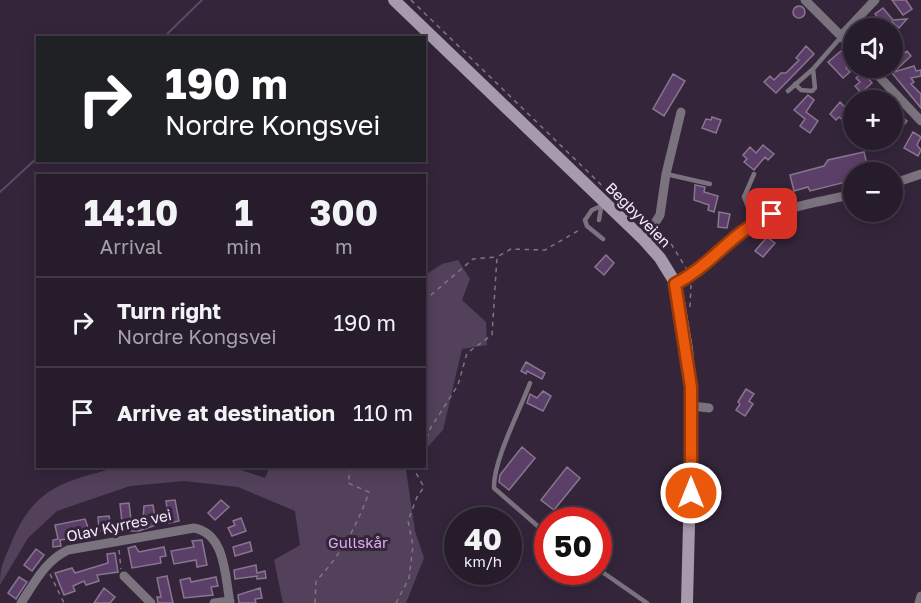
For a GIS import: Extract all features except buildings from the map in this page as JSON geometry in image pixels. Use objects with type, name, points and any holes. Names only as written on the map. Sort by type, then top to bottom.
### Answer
[{"type":"main road","name":"Begbyveien","points":[[394,0],[604,206],[648,236],[675,284],[687,348],[692,406],[687,603]]},
{"type":"street","points":[[805,0],[841,36],[875,0]]},
{"type":"street","points":[[880,78],[921,121]]},
{"type":"street","points":[[648,236],[660,215],[666,174],[681,112]]},
{"type":"street","points":[[903,180],[921,174]]},
{"type":"street","points":[[675,284],[691,276],[727,242],[754,222],[797,207],[843,197]]},
{"type":"street","points":[[692,406],[709,408]]},
{"type":"street","name":"Olav Kyrres vei","points":[[21,603],[46,565],[55,556],[68,550],[182,528],[200,529],[213,537],[220,550],[230,602]]},
{"type":"street","points":[[124,576],[151,603]]},
{"type":"street","points":[[919,603],[921,596]]},
{"type":"street","points":[[214,603],[230,602]]},
{"type":"lane","points":[[788,91],[813,69],[841,36]]},
{"type":"lane","points":[[795,84],[801,90],[812,91],[815,88],[813,69]]},
{"type":"lane","points":[[666,174],[710,184]]},
{"type":"lane","points":[[754,174],[744,197],[754,222]]},
{"type":"lane","points":[[599,219],[604,206]]},
{"type":"lane","points":[[603,239],[587,226],[586,215],[604,206]]},
{"type":"lane","points":[[530,383],[504,446],[494,480],[494,488],[498,494],[534,524]]},
{"type":"lane","points":[[612,579],[646,603]]},
{"type":"path","points":[[411,0],[626,209]]},
{"type":"path","points":[[426,299],[473,259],[497,257],[512,249],[545,250],[587,226]]},
{"type":"path","points":[[648,236],[670,242],[691,276]]},
{"type":"path","points":[[426,441],[430,429],[458,385],[467,353],[492,335],[497,257]]},
{"type":"path","points":[[315,603],[316,581],[332,564],[359,520],[369,492],[348,483],[351,468]]},
{"type":"path","points":[[396,603],[409,578],[411,567],[413,546],[408,521],[417,497],[424,487],[416,472],[417,468]]},
{"type":"path","points":[[117,540],[124,576]]},
{"type":"path","points":[[46,565],[63,603]]},
{"type":"green space","points":[[458,260],[470,279],[462,300],[486,322],[487,345],[462,349],[443,430],[426,449],[426,274],[442,264]]},
{"type":"green space","name":"Gullskår","points":[[115,468],[235,468],[265,478],[270,468],[408,468],[406,470],[415,531],[424,558],[406,603],[283,603],[274,560],[300,545],[295,511],[238,487],[184,481],[130,486],[57,511],[28,538],[0,585],[2,567],[12,541],[31,508],[54,489],[83,477]]},
{"type":"waterway","points":[[165,36],[202,0]]},
{"type":"waterway","points":[[0,192],[36,159]]},
{"type":"route","points":[[691,493],[691,387],[687,348],[675,284],[691,276],[741,231],[772,214]]}]
